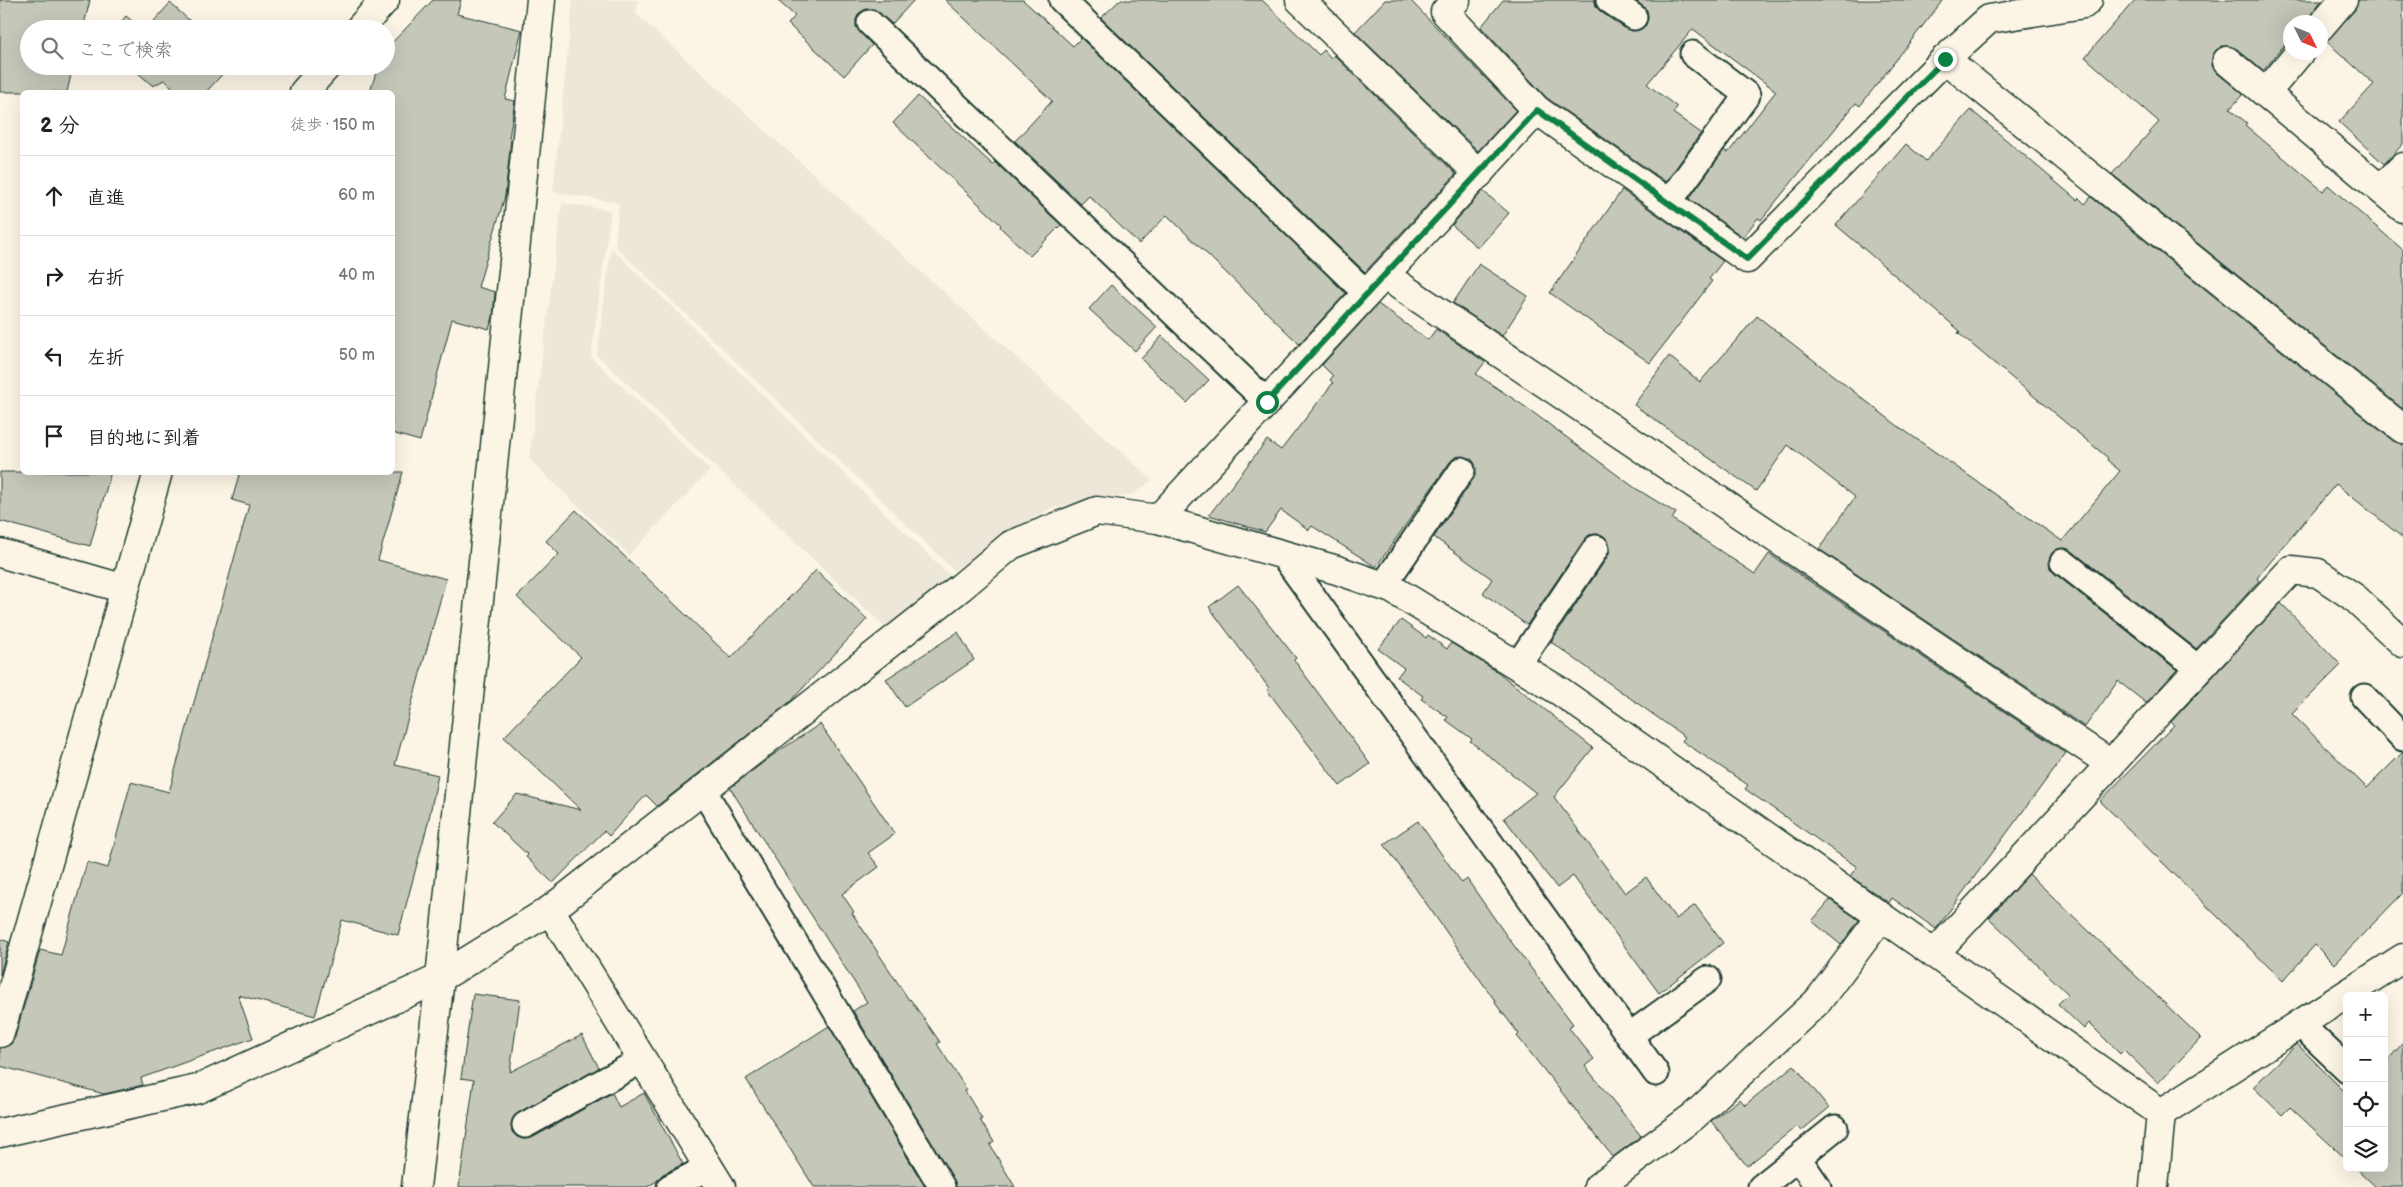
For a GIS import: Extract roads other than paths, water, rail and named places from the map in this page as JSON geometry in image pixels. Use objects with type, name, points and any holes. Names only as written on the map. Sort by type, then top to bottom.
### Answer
[{"type":"street","points":[[368,20],[385,0]]},
{"type":"street","points":[[416,1187],[440,978],[541,0]]},
{"type":"street","points":[[1300,0],[1479,174]]},
{"type":"street","points":[[1456,0],[1445,12],[1537,110],[1747,259],[1945,59],[1988,19],[2084,4],[2088,0]]},
{"type":"street","points":[[2328,18],[2343,0]]},
{"type":"street","points":[[1945,59],[2403,429]]},
{"type":"street","points":[[2266,94],[2294,60]]},
{"type":"street","points":[[2227,61],[2403,208]]},
{"type":"street","points":[[306,90],[319,75]]},
{"type":"street","points":[[1158,519],[1537,110]]},
{"type":"street","points":[[2381,190],[2403,167]]},
{"type":"street","points":[[1376,285],[2111,764]]},
{"type":"street","points":[[0,1033],[157,475]]},
{"type":"street","points":[[0,1133],[198,1089],[440,978],[550,910],[961,587],[1010,545],[1096,511],[1158,519],[1383,586],[1561,692],[2161,1113]]},
{"type":"street","points":[[0,553],[125,590]]},
{"type":"street","points":[[1934,954],[2291,570],[2318,573],[2355,598],[2403,643]]},
{"type":"street","points":[[550,910],[715,1177]]},
{"type":"street","points":[[1598,1187],[1694,1116],[1818,1001],[1881,917]]},
{"type":"street","points":[[2161,1113],[2403,958]]},
{"type":"street","points":[[2154,1187],[2161,1113]]},
{"type":"lane","points":[[1062,0],[1376,285]]},
{"type":"lane","points":[[1609,0],[1634,18]]},
{"type":"lane","points":[[870,23],[1267,402]]},
{"type":"lane","points":[[1668,203],[1747,95],[1693,54]]},
{"type":"lane","points":[[1383,586],[1462,470]]},
{"type":"lane","points":[[1517,666],[1596,548]]},
{"type":"lane","points":[[1283,555],[1656,1073]]},
{"type":"lane","points":[[2064,562],[2198,669]]},
{"type":"lane","points":[[2364,697],[2403,738]]},
{"type":"lane","points":[[702,790],[942,1187]]},
{"type":"lane","points":[[1630,1036],[1708,979]]},
{"type":"lane","points":[[2300,1024],[2343,1065]]},
{"type":"lane","points":[[525,1125],[642,1060]]},
{"type":"lane","points":[[1761,1187],[1835,1128]]},
{"type":"lane","points":[[1798,1158],[1818,1187]]},
{"type":"lane","points":[[670,1187],[715,1177]]}]
